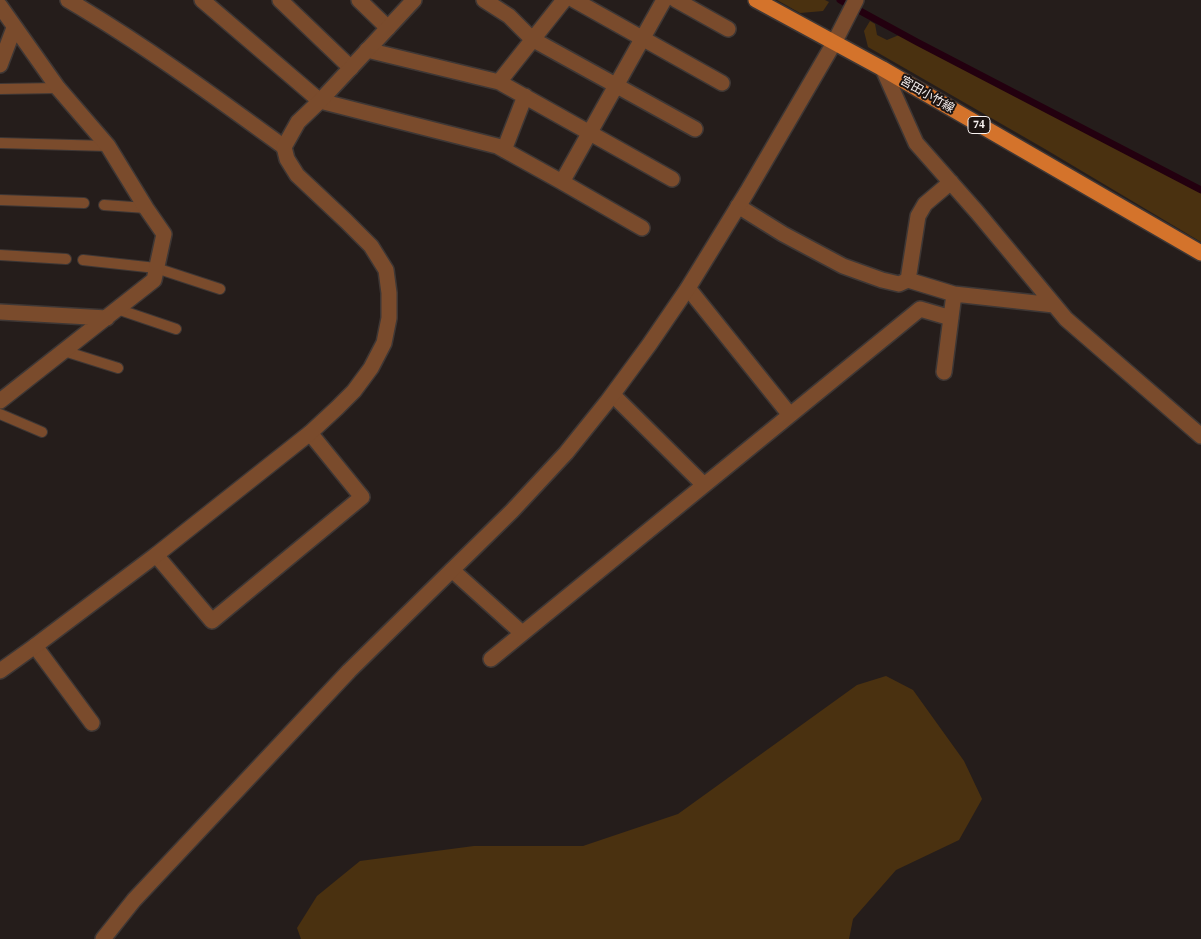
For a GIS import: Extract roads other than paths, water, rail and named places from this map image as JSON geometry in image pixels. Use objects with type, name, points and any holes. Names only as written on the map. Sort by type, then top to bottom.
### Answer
[{"type":"main road","name":"宮田小竹線","points":[[756,0],[883,69],[1201,253]]},
{"type":"street","points":[[0,671],[156,554],[310,433],[338,408],[354,391],[371,368],[384,342],[389,318],[389,293],[386,270],[370,246],[297,175],[287,158],[284,147],[184,74],[111,25],[68,0]]},
{"type":"street","points":[[280,0],[351,68]]},
{"type":"street","points":[[359,0],[388,28]]},
{"type":"street","points":[[284,147],[298,122],[414,0]]},
{"type":"street","points":[[484,0],[509,16],[532,39],[695,129]]},
{"type":"street","points":[[499,82],[564,0]]},
{"type":"street","points":[[574,0],[722,83]]},
{"type":"street","points":[[562,182],[664,0]]},
{"type":"street","points":[[676,0],[728,29]]},
{"type":"street","points":[[103,939],[134,900],[349,671],[512,511],[566,453],[613,395],[688,288],[834,43],[856,0]]},
{"type":"street","points":[[212,3],[320,101],[497,146],[642,228]]},
{"type":"street","points":[[0,6],[58,88],[108,146],[164,234],[154,280],[0,401]]},
{"type":"street","points":[[0,65],[14,28]]},
{"type":"street","points":[[367,50],[499,82],[672,179]]},
{"type":"street","points":[[883,69],[916,143],[977,212],[1066,319],[1201,436]]},
{"type":"street","points":[[504,150],[525,96]]},
{"type":"street","points":[[908,280],[918,216],[925,204],[951,182]]},
{"type":"street","points":[[738,206],[783,234],[844,266],[882,280],[899,284],[908,280],[954,294],[1054,305]]},
{"type":"street","points":[[688,288],[790,415]]},
{"type":"street","points":[[944,372],[954,294]]},
{"type":"street","points":[[491,658],[920,310],[951,318]]},
{"type":"street","points":[[0,312],[112,314]]},
{"type":"street","points":[[613,395],[704,485]]},
{"type":"street","points":[[156,554],[212,621],[362,497],[310,433]]},
{"type":"street","points":[[452,570],[522,634]]},
{"type":"street","points":[[35,646],[92,723]]},
{"type":"lane","points":[[0,89],[58,88]]},
{"type":"lane","points":[[0,143],[108,146]]},
{"type":"lane","points":[[0,200],[84,203]]},
{"type":"lane","points":[[104,205],[146,208]]},
{"type":"lane","points":[[0,255],[66,259]]},
{"type":"lane","points":[[83,260],[156,268],[220,289]]},
{"type":"lane","points":[[112,314],[176,329]]},
{"type":"lane","points":[[64,351],[118,368]]},
{"type":"lane","points":[[0,414],[42,432]]},
{"type":"waterway","points":[[840,0],[1201,190]]}]
